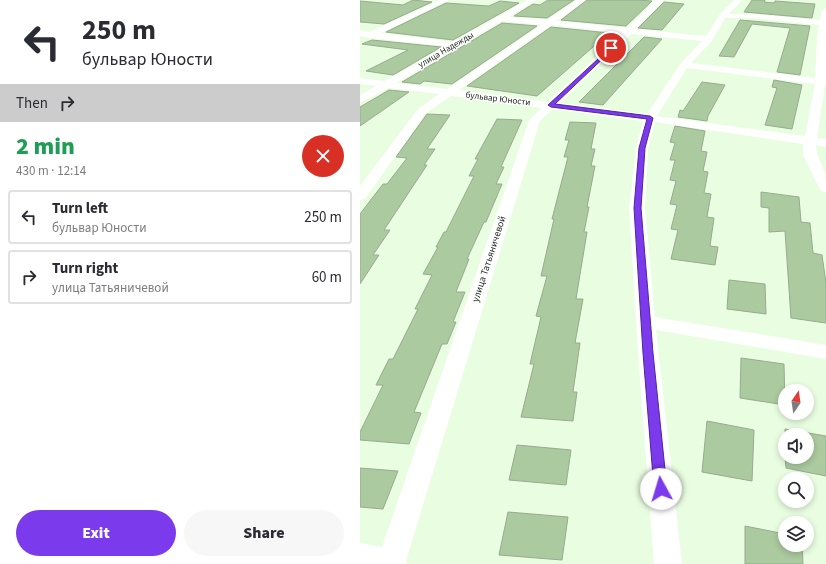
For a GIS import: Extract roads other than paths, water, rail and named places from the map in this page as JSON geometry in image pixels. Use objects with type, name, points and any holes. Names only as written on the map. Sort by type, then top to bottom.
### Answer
[{"type":"street","points":[[360,38],[445,0]]},
{"type":"street","name":"улица Надежды","points":[[360,100],[532,0]]},
{"type":"street","points":[[360,196],[422,111],[582,0]]},
{"type":"street","name":"улица Татьяничевой","points":[[392,564],[535,120],[660,0]]},
{"type":"street","points":[[668,564],[648,353],[637,208],[642,148],[650,118],[684,66],[709,39],[723,16],[738,0]]},
{"type":"street","points":[[730,8],[753,16]]},
{"type":"street","points":[[826,10],[825,23],[821,38],[823,82],[809,141],[810,155],[826,188]]},
{"type":"street","points":[[723,16],[753,16],[825,23]]},
{"type":"street","points":[[500,18],[709,39]]},
{"type":"street","points":[[360,33],[455,45]]},
{"type":"street","points":[[684,66],[823,82]]},
{"type":"street","name":"бульвар Юности","points":[[360,81],[650,118],[826,143]]},
{"type":"street","points":[[646,322],[826,352]]},
{"type":"street","points":[[360,557],[392,564]]}]
